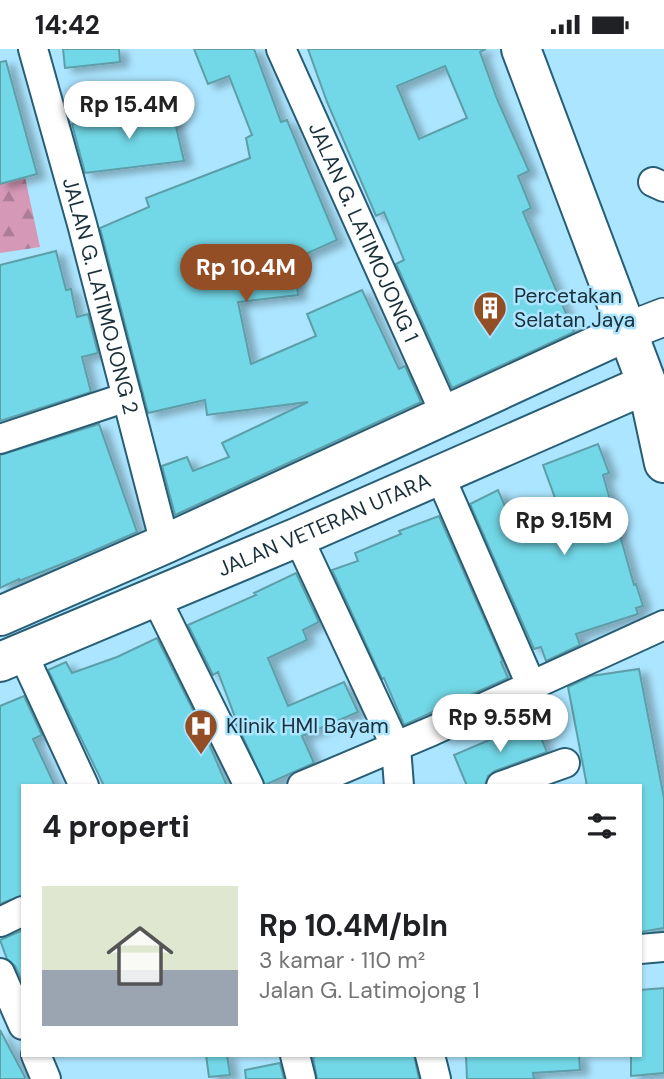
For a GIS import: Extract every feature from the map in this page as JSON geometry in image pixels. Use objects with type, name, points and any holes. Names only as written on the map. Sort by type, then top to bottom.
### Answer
[{"type":"highway","points":[[522,49],[628,331],[655,380],[664,463]]},
{"type":"highway","points":[[0,615],[165,544],[628,331]]},
{"type":"highway","name":"JALAN VETERAN UTARA","points":[[11,657],[440,476],[655,380]]},
{"type":"main road","points":[[628,331],[664,317]]},
{"type":"street","name":"JALAN G. LATIMOJONG 2","points":[[33,49],[82,224],[165,544]]},
{"type":"street","name":"JALAN G. LATIMOJONG 1","points":[[281,49],[446,415]]},
{"type":"street","points":[[0,439],[127,397]]},
{"type":"street","points":[[440,476],[531,685]]},
{"type":"street","points":[[298,537],[396,747],[399,784]]},
{"type":"street","points":[[155,596],[248,784]]},
{"type":"street","points":[[307,784],[396,747],[664,625]]},
{"type":"street","points":[[11,657],[83,784]]},
{"type":"street","points":[[507,784],[565,763]]},
{"type":"street","points":[[0,922],[21,912]]},
{"type":"street","points":[[642,949],[664,947]]},
{"type":"street","points":[[0,973],[21,1020]]},
{"type":"street","points":[[37,1057],[46,1079]]},
{"type":"street","points":[[296,1057],[301,1079]]},
{"type":"street","points":[[430,1057],[436,1079]]},
{"type":"green space","points":[[25,177],[40,247],[0,253],[0,180]]},
{"type":"building","points":[[63,49],[119,49],[120,62],[65,68]]},
{"type":"building","points":[[194,49],[254,49],[281,122],[287,120],[337,240],[294,259],[298,295],[238,302],[251,364],[316,336],[307,314],[362,290],[399,369],[405,366],[421,402],[175,515],[162,466],[187,457],[193,471],[229,457],[222,443],[308,402],[207,415],[205,400],[148,413],[100,228],[149,207],[146,198],[250,158],[246,138],[252,135],[229,76],[208,84]]},
{"type":"building","points":[[308,49],[486,49],[480,52],[497,99],[529,171],[518,176],[531,208],[523,212],[574,332],[452,388],[396,264],[404,260],[384,212],[376,216],[327,102]],"holes":[[[445,66],[467,118],[419,139],[397,86]]]},
{"type":"building","points":[[6,61],[37,174],[0,184],[0,62]]},
{"type":"building","points":[[171,105],[184,161],[85,173],[72,124]]},
{"type":"building","points":[[56,251],[66,290],[71,289],[77,317],[88,314],[98,353],[82,357],[91,392],[0,421],[0,265]]},
{"type":"building","points":[[99,424],[137,532],[0,588],[0,455]]},
{"type":"building","points":[[598,444],[609,473],[603,475],[634,585],[636,584],[643,606],[636,608],[638,614],[576,634],[580,645],[546,661],[541,647],[534,649],[470,504],[498,490],[519,539],[553,524],[552,521],[562,517],[543,465]]},
{"type":"building","points":[[439,516],[508,678],[404,725],[332,570],[358,561],[355,553],[401,534],[399,531]]},
{"type":"building","points":[[296,573],[319,622],[303,630],[307,640],[268,658],[288,706],[344,682],[358,712],[302,736],[314,763],[267,784],[265,784],[241,733],[218,672],[213,675],[188,625],[256,595],[254,593]]},
{"type":"building","points":[[157,638],[203,730],[226,784],[103,784],[48,670],[66,662],[72,673],[117,657]]},
{"type":"building","points":[[639,669],[664,798],[664,928],[642,932],[642,784],[587,784],[568,687],[591,676]]},
{"type":"building","points":[[24,696],[42,735],[33,739],[54,784],[21,784],[21,896],[0,904],[0,706]]},
{"type":"building","points":[[534,721],[547,752],[495,771],[488,776],[486,784],[466,784],[454,755]]},
{"type":"building","points":[[21,931],[21,979],[15,966],[7,959],[0,940]]},
{"type":"building","points":[[664,988],[664,1073],[631,1076],[631,1057],[642,1057],[642,990]]},
{"type":"building","points":[[0,1030],[26,1079],[0,1079]]},
{"type":"building","points":[[206,1057],[227,1057],[230,1075],[209,1077]]},
{"type":"building","points":[[313,1057],[414,1057],[419,1079],[317,1079]]},
{"type":"building","points":[[466,1057],[579,1057],[580,1070],[533,1073],[534,1079],[467,1079]]},
{"type":"building","points":[[280,1063],[284,1079],[246,1079],[245,1070]]},
{"type":"place","name":"Percetakan Selatan Jaya","points":[[490,338]]},
{"type":"place","name":"Klinik HMI Bayam","points":[[201,756]]}]
